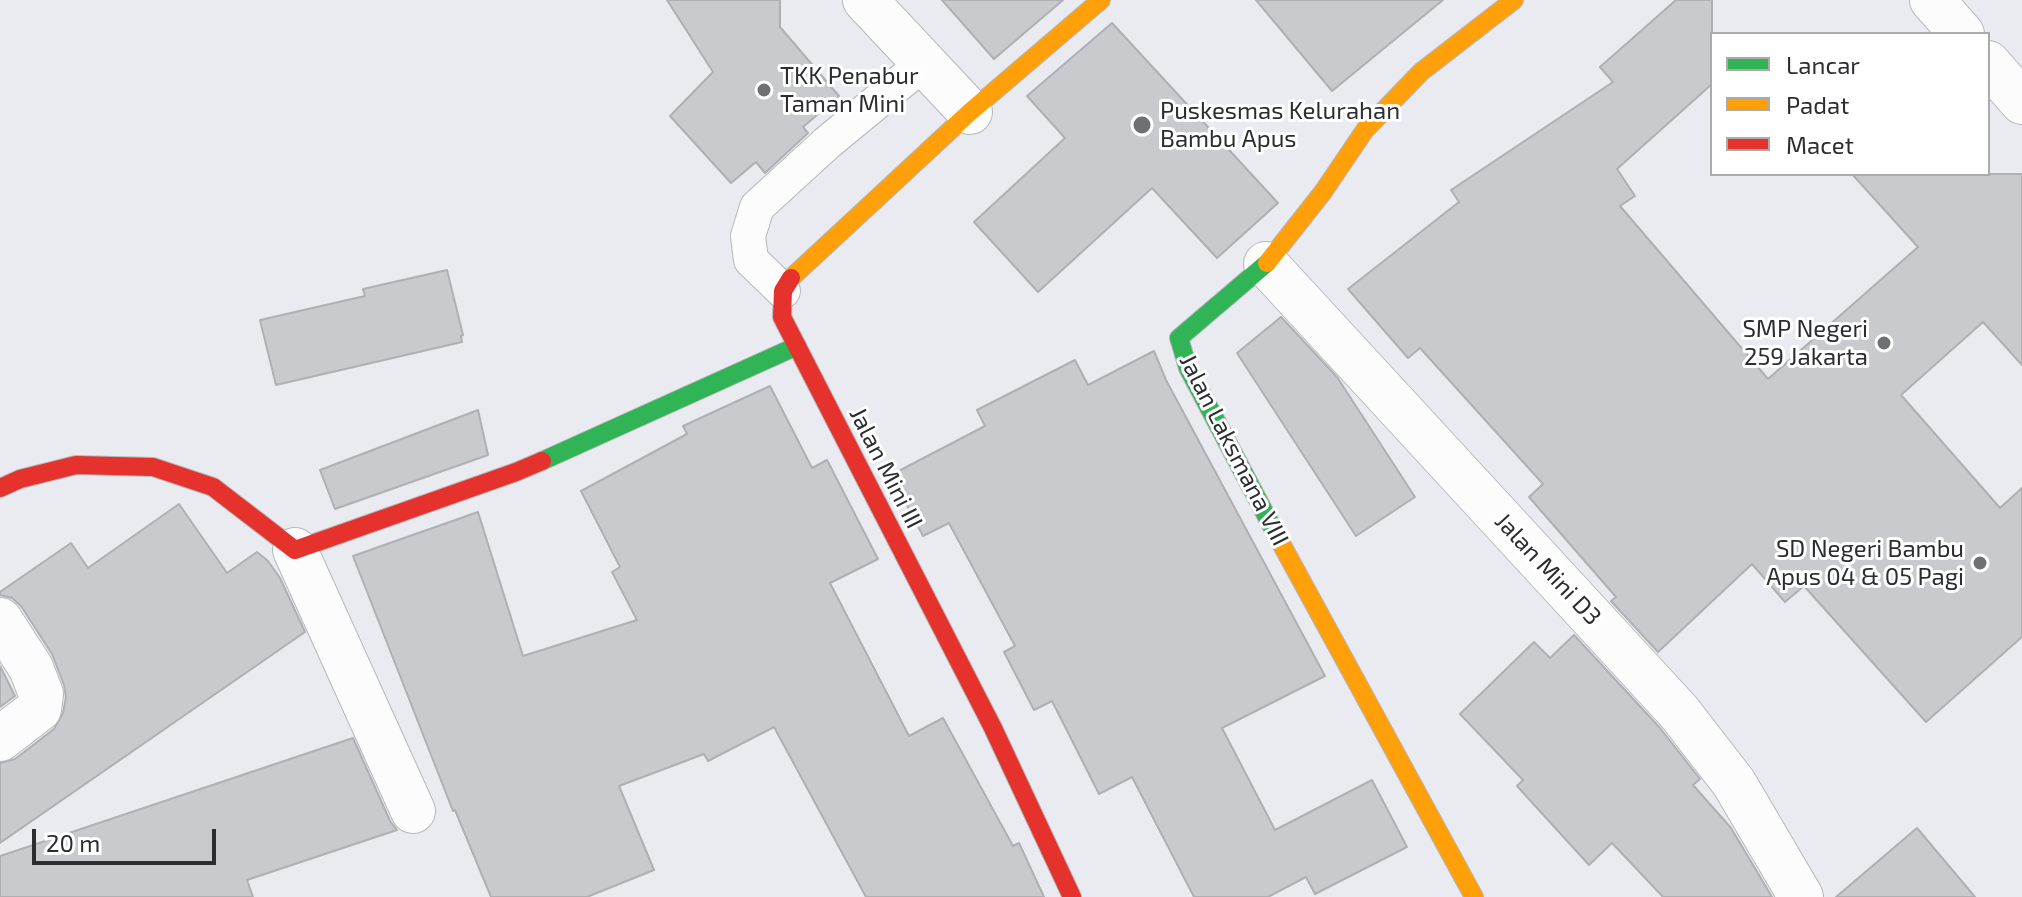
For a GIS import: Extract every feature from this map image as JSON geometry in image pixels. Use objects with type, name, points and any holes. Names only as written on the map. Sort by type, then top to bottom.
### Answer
[{"type":"street","points":[[865,0],[970,112]]},
{"type":"street","points":[[783,291],[795,272],[970,112],[1101,0]]},
{"type":"street","name":"Jalan Laksmana VIII","points":[[1474,897],[1188,368],[1179,338],[1266,264],[1323,192],[1365,130],[1421,72],[1514,0]]},
{"type":"street","points":[[1932,0],[1960,32]]},
{"type":"street","points":[[1990,65],[2022,102]]},
{"type":"street","name":"Jalan Mini D3","points":[[1266,264],[1679,712],[1734,783],[1801,897]]},
{"type":"street","name":"Jalan Mini III","points":[[783,291],[782,317],[993,728],[1072,897]]},
{"type":"street","points":[[295,550],[516,472],[797,346]]},
{"type":"street","points":[[0,488],[20,479],[76,465],[153,467],[213,487],[295,550],[413,811]]},
{"type":"street","points":[[0,620],[31,668],[41,694],[39,709],[0,739]]},
{"type":"lane","points":[[783,291],[751,260],[748,236],[757,207],[827,143],[924,63]]},
{"type":"building","name":"TKK Penabur Taman Mini","points":[[667,0],[780,0],[780,27],[839,96],[803,127],[808,133],[765,173],[756,162],[731,183],[670,116],[713,72]]},
{"type":"building","points":[[942,0],[1063,0],[994,59]]},
{"type":"building","points":[[1256,0],[1443,0],[1332,91]]},
{"type":"building","points":[[1676,0],[1712,0],[1710,86],[1617,169],[1635,196],[1620,206],[1768,379],[1918,247],[1854,176],[2022,174],[2022,365],[1983,322],[1901,395],[2000,508],[2022,488],[2022,637],[1926,722],[1804,586],[1785,602],[1752,564],[1658,652],[1611,601],[1616,597],[1529,497],[1543,484],[1420,348],[1408,358],[1348,289],[1459,202],[1451,190],[1613,82],[1600,67]]},
{"type":"building","name":"Puskesmas Kelurahan Bambu Apus","points":[[1112,23],[1278,203],[1217,258],[1152,188],[1038,292],[974,222],[1065,138],[1027,96]]},
{"type":"building","points":[[447,270],[463,335],[462,342],[276,385],[260,320],[365,296],[363,289]]},
{"type":"building","points":[[1281,317],[1337,377],[1415,497],[1356,536],[1237,353]]},
{"type":"building","points":[[1154,351],[1166,380],[1325,676],[1222,728],[1275,830],[1372,780],[1407,847],[1315,894],[1306,877],[1268,897],[1194,897],[1132,777],[1099,794],[1052,701],[1034,710],[1004,652],[1015,646],[949,523],[923,536],[891,475],[985,426],[977,410],[1075,360],[1088,385]]},
{"type":"building","points":[[770,386],[812,468],[827,460],[878,559],[830,583],[909,736],[943,718],[1013,846],[1019,843],[1044,897],[866,897],[774,727],[708,761],[704,754],[619,786],[654,870],[587,897],[491,897],[453,811],[353,556],[478,512],[523,656],[637,620],[612,572],[620,567],[581,491],[687,434],[683,426]]},
{"type":"building","points":[[478,410],[488,455],[335,509],[320,470]]},
{"type":"building","points":[[179,504],[227,573],[257,552],[268,561],[280,578],[305,632],[0,843],[0,763],[15,759],[54,729],[63,713],[66,697],[52,654],[21,606],[12,598],[0,595],[0,592],[71,543],[88,568]]},
{"type":"building","points":[[1574,635],[1660,728],[1700,779],[1693,785],[1731,828],[1772,897],[1663,897],[1612,843],[1589,865],[1517,786],[1523,780],[1460,714],[1534,642],[1550,658]]},
{"type":"building","points":[[0,666],[15,696],[0,707]]},
{"type":"building","points":[[353,738],[390,821],[397,830],[247,880],[253,897],[0,897],[0,856]]},
{"type":"building","points":[[1917,828],[1975,897],[1836,897]]},
{"type":"traffic: fast","points":[[1267,263],[1179,338],[1188,368],[1277,536]]},
{"type":"traffic: fast","points":[[542,461],[797,346]]},
{"type":"traffic: slow","points":[[791,278],[970,112],[1101,0]]},
{"type":"traffic: slow","points":[[1267,263],[1323,192],[1365,130],[1421,72],[1514,0]]},
{"type":"traffic: slow","points":[[1277,536],[1474,897]]},
{"type":"traffic: jam","points":[[791,278],[783,291],[782,317],[993,728],[1072,897]]},
{"type":"traffic: jam","points":[[0,488],[20,479],[76,465],[153,467],[213,487],[295,550],[542,461]]},
{"type":"place","name":"TKK Penabur Taman Mini","points":[[764,90]]},
{"type":"place","name":"Puskesmas Kelurahan Bambu Apus","points":[[1142,125]]},
{"type":"place","name":"SMP Negeri 259 Jakarta","points":[[1884,343]]},
{"type":"place","name":"SD Negeri Bambu Apus 04 & 05 Pagi","points":[[1980,563]]}]
